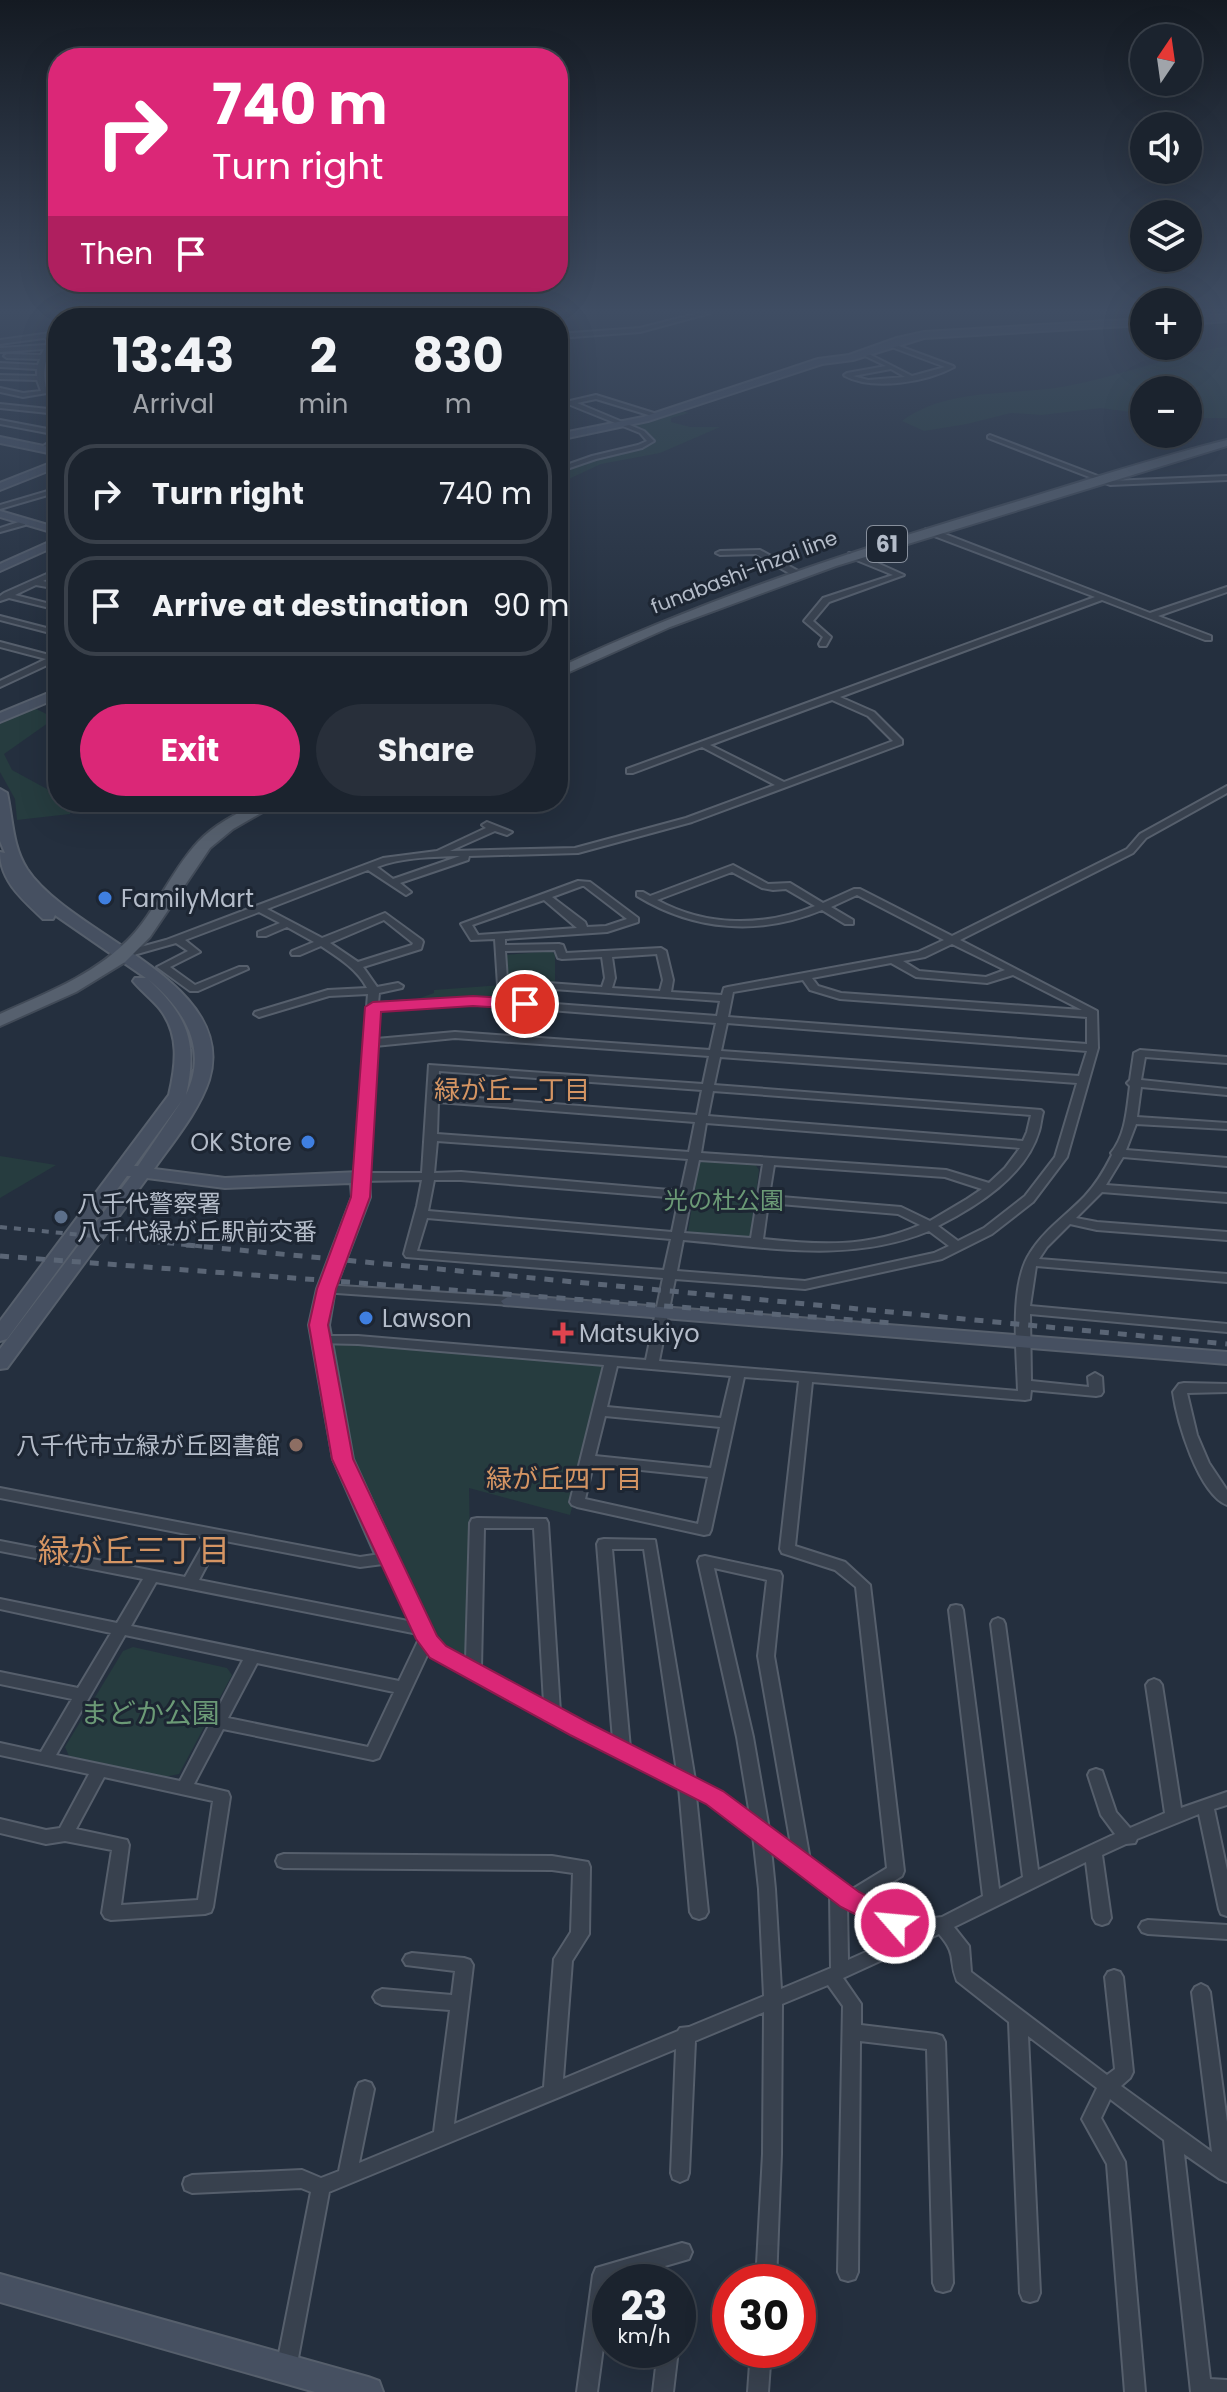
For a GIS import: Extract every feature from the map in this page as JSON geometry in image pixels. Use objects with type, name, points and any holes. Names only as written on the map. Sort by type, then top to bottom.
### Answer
[{"type":"main road","name":"funabashi-inzai line","points":[[568,668],[630,639],[852,555],[1227,443]]},
{"type":"main road","points":[[0,1021],[93,976],[118,958],[149,928],[206,843],[230,824],[253,812]]},
{"type":"street","points":[[14,425],[48,433]]},
{"type":"street","points":[[568,434],[621,425]]},
{"type":"street","points":[[568,466],[640,447],[651,441],[648,435],[625,425]]},
{"type":"street","points":[[990,437],[1097,481],[1133,484],[1227,478]]},
{"type":"street","points":[[0,440],[48,449]]},
{"type":"street","points":[[43,448],[48,444]]},
{"type":"street","points":[[0,487],[48,467]]},
{"type":"street","points":[[0,507],[48,493]]},
{"type":"street","points":[[0,514],[48,530]]},
{"type":"street","points":[[0,530],[22,523]]},
{"type":"street","points":[[929,531],[1208,638]]},
{"type":"street","points":[[0,560],[48,538]]},
{"type":"street","points":[[0,568],[48,546]]},
{"type":"street","points":[[720,553],[757,552],[797,574]]},
{"type":"street","points":[[823,644],[827,637],[808,621],[826,600],[900,575],[852,555]]},
{"type":"street","points":[[2,596],[48,576]]},
{"type":"street","points":[[35,582],[48,585]]},
{"type":"street","points":[[1150,616],[1227,589]]},
{"type":"street","points":[[2,596],[48,606]]},
{"type":"street","points":[[630,771],[1100,598]]},
{"type":"street","points":[[0,618],[48,630]]},
{"type":"street","points":[[0,644],[48,656]]},
{"type":"street","points":[[0,684],[48,660]]},
{"type":"street","points":[[0,671],[16,675]]},
{"type":"street","points":[[118,958],[177,939],[369,866],[402,857],[435,854],[575,851],[689,820],[899,742],[871,714],[831,696]]},
{"type":"street","points":[[1,716],[48,697]]},
{"type":"street","points":[[704,745],[783,785]]},
{"type":"street","points":[[651,1366],[728,990],[921,955],[1130,851],[1143,836],[1227,789]]},
{"type":"street","points":[[0,793],[6,835],[21,868],[53,907],[118,958]]},
{"type":"street","points":[[435,854],[489,826],[507,832]]},
{"type":"street","points":[[393,882],[477,854]]},
{"type":"street","points":[[0,856],[22,891],[41,911],[178,995],[193,1015],[203,1054],[203,1072],[191,1100],[0,1335]]},
{"type":"street","points":[[369,866],[406,892]]},
{"type":"street","points":[[424,1214],[837,1247],[890,1241],[964,1207],[989,1187],[1011,1167],[1027,1145],[1037,1112],[709,1085],[433,1067],[430,1177],[424,1214],[410,1254],[671,1277],[805,1285],[877,1272],[938,1256],[988,1231],[1029,1199],[1061,1157],[1093,1048],[1092,1011],[857,891],[823,907],[784,920],[730,922],[691,918],[644,897],[733,868],[765,886],[780,888],[787,885],[823,907],[849,922]]},
{"type":"street","points":[[587,884],[634,920],[607,929],[475,938],[466,924],[545,896],[587,884]]},
{"type":"street","points":[[545,896],[581,924],[583,930]]},
{"type":"street","points":[[259,908],[357,966],[372,982],[374,991],[361,1197],[326,1289],[319,1325],[343,1459],[387,1558],[426,1635],[438,1652],[473,1669],[492,1683],[687,1782],[737,1812],[844,1895],[918,1934]]},
{"type":"street","points":[[296,953],[385,916],[418,942],[417,947],[357,966]]},
{"type":"street","points":[[262,934],[287,924]]},
{"type":"street","points":[[500,936],[502,983],[727,998]]},
{"type":"street","points":[[177,939],[195,952],[162,967],[194,989],[243,969]]},
{"type":"street","points":[[500,948],[559,947],[562,956],[661,951],[668,980],[665,994]]},
{"type":"street","points":[[606,991],[610,978],[607,954]]},
{"type":"street","points":[[893,960],[916,974],[987,980],[1013,971]]},
{"type":"street","points":[[806,977],[814,988],[840,996],[1093,1014]]},
{"type":"street","points":[[259,1014],[328,993],[374,991],[398,986]]},
{"type":"street","points":[[525,1004],[536,986]]},
{"type":"street","points":[[373,1007],[473,1001],[1093,1048]]},
{"type":"street","points":[[369,1043],[455,1035],[1083,1080]]},
{"type":"street","points":[[321,1340],[358,1340],[1025,1396],[1023,1340],[1030,1262],[1037,1250],[1099,1188],[1130,1120],[1133,1083],[1140,1053],[1227,1060]]},
{"type":"street","points":[[1133,1083],[1227,1092]]},
{"type":"street","points":[[432,1098],[1027,1145]]},
{"type":"street","points":[[1130,1120],[1227,1126]]},
{"type":"street","points":[[432,1137],[946,1174],[989,1187]]},
{"type":"street","points":[[1117,1153],[1227,1162]]},
{"type":"street","points":[[756,1242],[769,1162]]},
{"type":"street","points":[[134,1172],[225,1183],[461,1176],[688,1195]]},
{"type":"street","points":[[0,1363],[134,1172]]},
{"type":"street","points":[[1099,1188],[1227,1198]]},
{"type":"street","points":[[763,1199],[901,1211],[929,1225],[957,1246]]},
{"type":"street","points":[[1070,1220],[1097,1226],[1227,1236]]},
{"type":"street","points":[[1030,1262],[1227,1278]]},
{"type":"street","points":[[326,1289],[1227,1358]]},
{"type":"street","points":[[1025,1310],[1227,1328]]},
{"type":"street","points":[[611,1362],[577,1502],[704,1530],[738,1373]]},
{"type":"street","points":[[1025,1385],[1096,1392],[1095,1377]]},
{"type":"street","points":[[806,1378],[787,1549],[840,1566],[863,1585],[896,1871],[844,1895]]},
{"type":"street","points":[[1227,1388],[1194,1385],[1184,1387],[1180,1392],[1183,1419],[1193,1443],[1217,1489],[1227,1500]]},
{"type":"street","points":[[600,1411],[727,1423]]},
{"type":"street","points":[[588,1460],[716,1473]]},
{"type":"street","points":[[0,1493],[360,1562],[387,1558]]},
{"type":"street","points":[[473,1669],[477,1523],[541,1523],[552,1715]]},
{"type":"street","points":[[189,1584],[216,1534]]},
{"type":"street","points":[[622,1751],[604,1544],[650,1544],[687,1782],[699,1912]]},
{"type":"street","points":[[0,1546],[426,1635]]},
{"type":"street","points":[[767,2264],[772,2190],[770,1946],[750,1764],[705,1561],[775,1576],[766,1656],[802,1864]]},
{"type":"street","points":[[45,1759],[152,1576]]},
{"type":"street","points":[[0,1604],[404,1688]]},
{"type":"street","points":[[956,1610],[992,1899]]},
{"type":"street","points":[[998,1624],[1031,1878]]},
{"type":"street","points":[[218,1722],[373,1754],[426,1635]]},
{"type":"street","points":[[184,1788],[252,1657]]},
{"type":"street","points":[[0,1678],[82,1695]]},
{"type":"street","points":[[1154,1685],[1174,1816]]},
{"type":"street","points":[[0,1749],[222,1797],[205,1907],[111,1913],[121,1845],[65,1834],[46,1837],[0,1826]]},
{"type":"street","points":[[65,1834],[99,1771]]},
{"type":"street","points":[[1096,1775],[1109,1815],[1129,1838]]},
{"type":"street","points":[[192,2184],[302,2179],[321,2187],[771,1998],[836,1974],[1031,1878],[1174,1816],[1227,1798]]},
{"type":"street","points":[[1205,1805],[1227,1909]]},
{"type":"street","points":[[1093,1851],[1102,1918]]},
{"type":"street","points":[[284,1861],[552,1863],[582,1867],[580,1934],[563,1959],[553,2090]]},
{"type":"street","points":[[844,1895],[836,1974],[852,2004],[848,2272]]},
{"type":"street","points":[[940,1923],[960,1946],[963,1976],[1225,2172]]},
{"type":"street","points":[[1148,1927],[1227,1932]]},
{"type":"street","points":[[412,1960],[464,1965],[443,2137]]},
{"type":"street","points":[[1114,1977],[1124,2072],[1107,2086],[1091,2119],[1116,2162],[1135,2392]]},
{"type":"street","points":[[1201,1992],[1225,2172]]},
{"type":"street","points":[[382,1997],[459,2003]]},
{"type":"street","points":[[1018,2018],[1030,2293]]},
{"type":"street","points":[[852,2032],[936,2042],[943,2283]]},
{"type":"street","points":[[680,2173],[686,2034]]},
{"type":"street","points":[[347,2177],[365,2089]]},
{"type":"street","points":[[1173,2136],[1200,2390],[1227,2390]]},
{"type":"street","points":[[286,2369],[321,2187]]},
{"type":"street","points":[[587,2392],[603,2275],[682,2252]]},
{"type":"street","points":[[0,2288],[368,2392]]},
{"type":"street","points":[[663,2392],[666,2368]]},
{"type":"street","points":[[758,2392],[760,2368]]},
{"type":"green space","points":[[633,425],[720,427],[660,453],[601,464],[568,479],[568,470],[646,447],[654,438]]},
{"type":"green space","points":[[910,425],[963,425],[924,431]]},
{"type":"green space","points":[[34,708],[48,715],[48,723],[4,754],[12,770],[48,790],[48,812],[70,814],[17,820],[15,799],[0,772],[0,724]]},
{"type":"green space","points":[[551,951],[555,954],[555,983],[508,978],[506,955]]},
{"type":"green space","points":[[502,985],[534,987],[524,1003],[419,1004],[417,999],[434,993],[434,990]]},
{"type":"green space","points":[[0,1156],[56,1165],[0,1198]]},
{"type":"green space","name":"光の杜公園","points":[[699,1163],[755,1164],[759,1170],[751,1234],[747,1238],[691,1234],[688,1231]]},
{"type":"green space","points":[[321,1340],[611,1362],[570,1515],[469,1488],[471,1596],[468,1653],[459,1655],[442,1646],[418,1614],[343,1459]]},
{"type":"green space","name":"まどか公園","points":[[133,1647],[227,1668],[232,1675],[179,1774],[164,1777],[69,1756],[65,1747],[123,1651]]},
{"type":"railway","points":[[0,1227],[205,1247]]},
{"type":"railway","points":[[186,1245],[205,1247]]},
{"type":"railway","points":[[205,1247],[1227,1344]]},
{"type":"railway","points":[[0,1256],[892,1323]]},
{"type":"place","name":"FamilyMart","points":[[105,898]]},
{"type":"place","name":"OK Store","points":[[308,1142]]},
{"type":"place","name":"八千代警察署 八千代緑が丘駅前交番","points":[[61,1217]]},
{"type":"place","name":"Lawson","points":[[366,1318]]},
{"type":"place","name":"Matsukiyo","points":[[563,1333]]},
{"type":"place","name":"八千代市立緑が丘図書館","points":[[296,1445]]},
{"type":"district","name":"緑が丘一丁目","points":[[512,1090]]},
{"type":"district","name":"緑が丘四丁目","points":[[564,1479]]},
{"type":"district","name":"緑が丘三丁目","points":[[134,1550]]},
{"type":"route","points":[[525,1004],[473,1001],[373,1007],[360,1171],[361,1197],[326,1289],[319,1325],[343,1459],[357,1496],[418,1614],[427,1639],[438,1652],[578,1729],[715,1798],[850,1899],[895,1923]]}]
